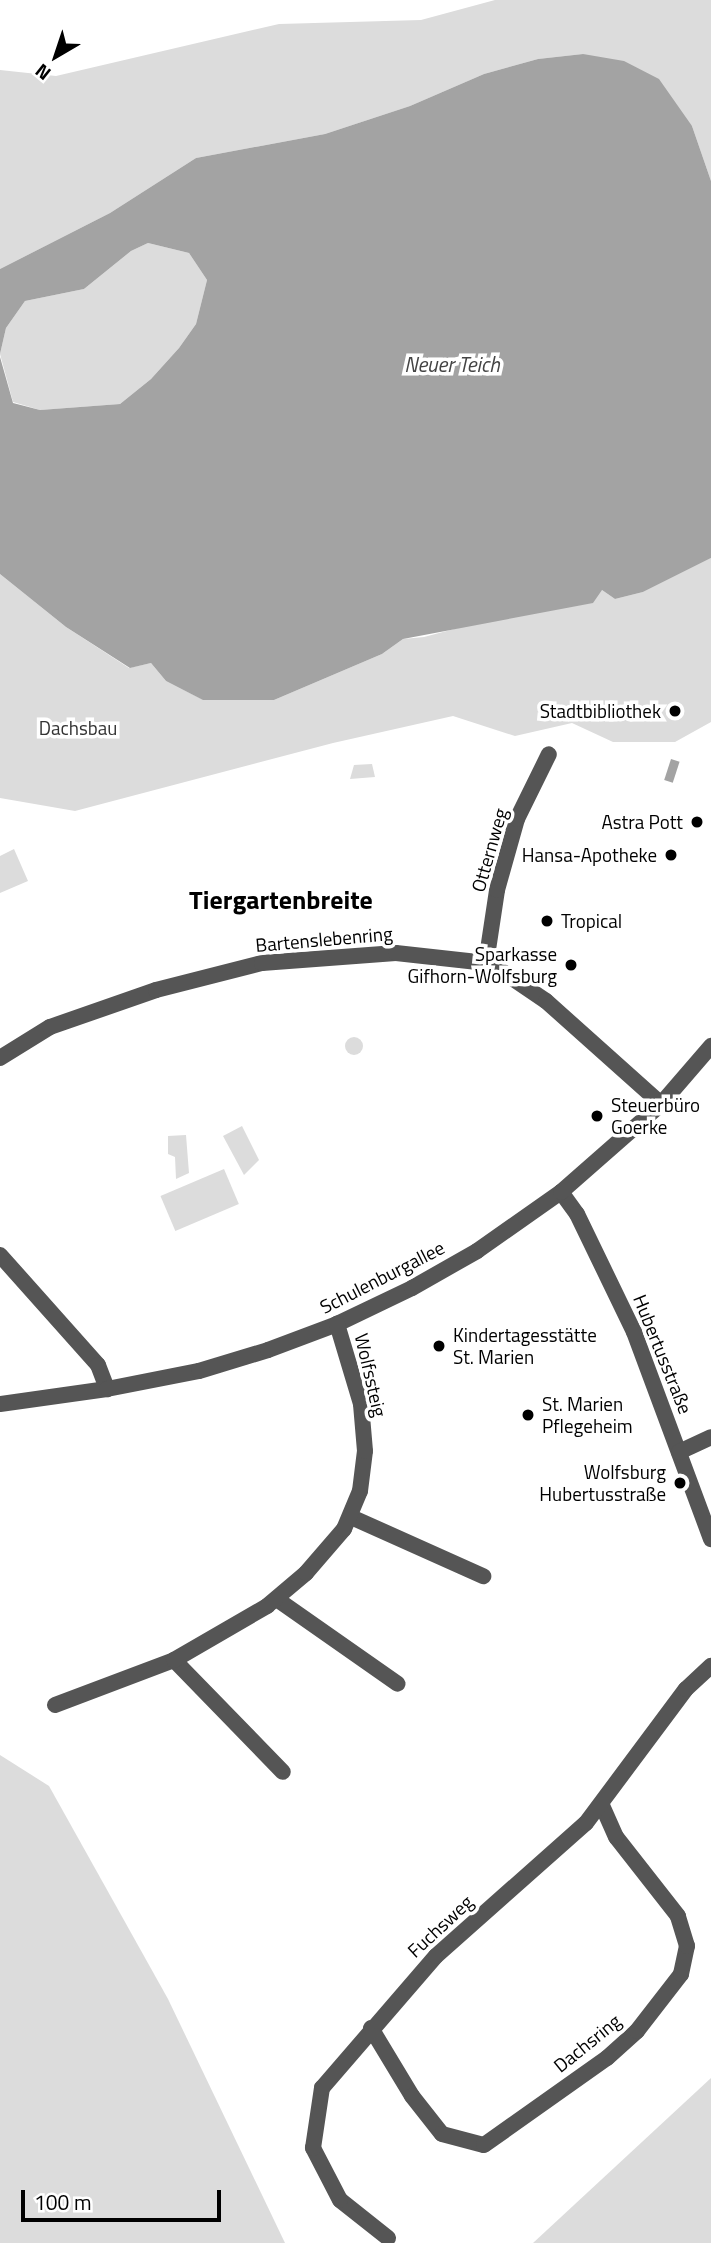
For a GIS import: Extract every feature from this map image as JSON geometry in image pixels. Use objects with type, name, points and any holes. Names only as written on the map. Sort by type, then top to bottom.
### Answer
[{"type":"street","name":"Otternweg","points":[[486,963],[497,890],[517,819],[549,754]]},
{"type":"street","name":"Bartenslebenring","points":[[0,1058],[50,1027],[156,990],[262,963],[396,953],[486,963],[546,1001],[661,1104]]},
{"type":"street","name":"Schulenburgallee","points":[[0,1404],[107,1389],[199,1371],[268,1350],[337,1324],[412,1288],[477,1251],[561,1192],[661,1104],[711,1046]]},
{"type":"street","name":"Hubertusstraße","points":[[561,1192],[577,1214],[634,1332],[711,1539]]},
{"type":"street","points":[[0,1255],[98,1365],[107,1389]]},
{"type":"street","name":"Wolfssteig","points":[[55,1705],[174,1660],[278,1600],[330,1548],[351,1517],[360,1491],[365,1451],[361,1404],[337,1324]]},
{"type":"street","points":[[679,1452],[711,1437]]},
{"type":"street","points":[[351,1517],[483,1576]]},
{"type":"street","points":[[278,1600],[398,1684]]},
{"type":"street","points":[[174,1660],[283,1772]]},
{"type":"street","name":"Fuchsweg","points":[[388,2238],[341,2200],[313,2148],[322,2088],[371,2028],[436,1956],[586,1823],[686,1689],[711,1666]]},
{"type":"street","name":"Dachsring","points":[[371,2028],[412,2096],[442,2134],[484,2145],[607,2058],[637,2031],[681,1974],[687,1946],[678,1916],[616,1837],[601,1804]]},
{"type":"green space","points":[[495,0],[711,0],[711,181],[692,126],[583,54],[538,59],[484,74],[410,106],[325,134],[196,158],[110,213],[0,269],[0,70],[56,76],[279,24],[421,20]]},
{"type":"green space","points":[[148,243],[189,253],[207,280],[196,324],[179,348],[151,379],[120,404],[40,410],[13,402],[0,354],[6,328],[25,301],[84,289],[131,251]]},
{"type":"green space","name":"Dachsbau","points":[[711,558],[711,722],[675,742],[613,742],[572,723],[515,736],[453,716],[333,743],[75,811],[0,798],[0,574],[66,627],[129,668],[151,663],[166,681],[204,700],[274,700],[382,654],[403,639],[424,637],[602,590],[615,599],[643,592]]},
{"type":"green space","points":[[372,764],[375,777],[350,779],[354,765]]},
{"type":"green space","points":[[14,849],[28,881],[0,893],[0,856]]},
{"type":"green space","points":[[354,1037],[360,1040],[363,1046],[360,1052],[354,1055],[348,1052],[345,1046],[348,1040]]},
{"type":"green space","points":[[242,1126],[259,1160],[244,1175],[223,1136]]},
{"type":"green space","points":[[186,1135],[189,1173],[176,1179],[175,1157],[168,1154],[168,1136]]},
{"type":"green space","points":[[224,1169],[239,1204],[175,1231],[160,1196]]},
{"type":"green space","points":[[0,1755],[49,1786],[168,1999],[285,2243],[0,2243]]},
{"type":"green space","points":[[711,2078],[711,2243],[533,2243]]},
{"type":"water","name":"Neuer Teich","points":[[583,54],[624,61],[659,79],[692,126],[711,181],[711,558],[643,592],[615,599],[602,590],[593,603],[403,639],[382,654],[274,700],[203,700],[166,681],[151,663],[130,668],[66,627],[0,574],[0,357],[13,403],[40,410],[120,404],[151,379],[196,324],[207,280],[189,253],[148,243],[131,251],[84,289],[25,301],[6,328],[0,354],[0,269],[110,213],[196,158],[325,134],[410,106],[484,74],[538,59]]},
{"type":"water","points":[[671,759],[680,762],[673,783],[664,780]]},
{"type":"place","name":"Stadtbibliothek","points":[[675,711]]},
{"type":"place","name":"Astra Pott","points":[[697,822]]},
{"type":"place","name":"Hansa-Apotheke","points":[[671,855]]},
{"type":"place","name":"Tropical","points":[[547,921]]},
{"type":"place","name":"Sparkasse Gifhorn-Wolfsburg","points":[[571,965]]},
{"type":"place","name":"Steuerbüro Goerke","points":[[597,1116]]},
{"type":"place","name":"Kindertagesstätte St. Marien","points":[[439,1346]]},
{"type":"place","name":"St. Marien Pflegeheim","points":[[528,1415]]},
{"type":"place","name":"Wolfsburg Hubertusstraße","points":[[680,1483]]},
{"type":"district","name":"Tiergartenbreite","points":[[281,900]]}]
